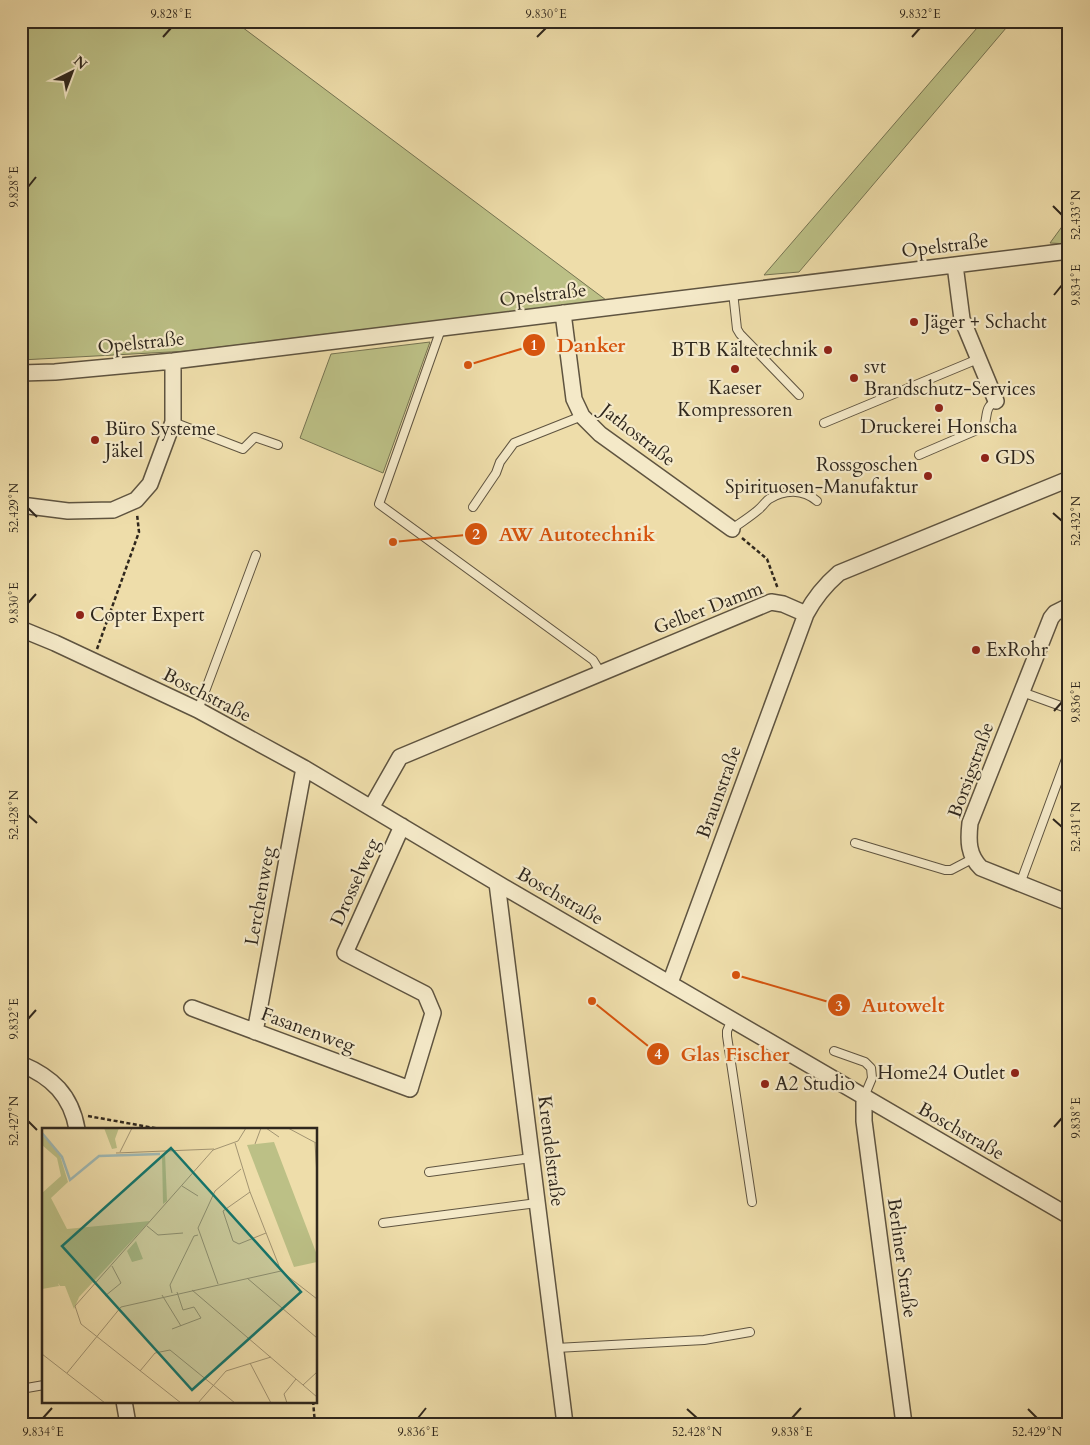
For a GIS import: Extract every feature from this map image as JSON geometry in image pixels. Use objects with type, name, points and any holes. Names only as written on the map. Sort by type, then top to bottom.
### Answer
[{"type":"street","name":"Opelstraße","points":[[21,373],[55,372],[173,361],[1069,251]]},
{"type":"street","points":[[955,265],[962,319],[996,401]]},
{"type":"street","name":"Jathostraße","points":[[563,313],[574,399],[582,416],[600,434],[732,529]]},
{"type":"street","points":[[21,505],[68,511],[113,510],[136,500],[150,484],[173,422],[173,361]]},
{"type":"street","points":[[806,614],[814,598],[822,588],[839,573],[1069,479]]},
{"type":"street","name":"Gelber Damm","points":[[371,808],[400,757],[771,602],[783,604],[806,614]]},
{"type":"street","name":"Borsigstraße","points":[[972,859],[969,845],[970,823],[1051,618],[1055,613],[1069,606]]},
{"type":"street","name":"Braunstraße","points":[[670,983],[806,614]]},
{"type":"street","name":"Boschstraße","points":[[21,629],[198,710],[304,768],[497,883],[1069,1216]]},
{"type":"street","name":"Lerchenweg","points":[[255,1032],[304,768]]},
{"type":"street","name":"Drosselweg","points":[[402,826],[345,953],[425,994],[433,1013],[410,1089]]},
{"type":"street","points":[[972,859],[981,868],[1069,903]]},
{"type":"street","name":"Krendelstraße","points":[[497,883],[566,1424]]},
{"type":"street","name":"Fasanenweg","points":[[192,1008],[410,1089]]},
{"type":"street","points":[[21,1064],[40,1073],[56,1086],[74,1113],[77,1128]]},
{"type":"street","name":"Berliner Straße","points":[[864,1097],[864,1121],[904,1424]]},
{"type":"street","points":[[124,1402],[128,1424]]},
{"type":"lane","points":[[733,292],[737,329],[740,334],[800,394]]},
{"type":"lane","points":[[441,329],[379,504],[594,660],[601,673]]},
{"type":"lane","points":[[824,423],[978,359]]},
{"type":"lane","points":[[919,455],[984,427],[987,410],[990,404],[996,401]]},
{"type":"lane","points":[[473,507],[496,473],[500,462],[514,443],[582,416]]},
{"type":"lane","points":[[173,422],[243,448],[255,437],[278,445]]},
{"type":"lane","points":[[732,529],[757,511],[769,499],[786,492],[799,491],[806,493],[817,501]]},
{"type":"lane","points":[[198,710],[256,555]]},
{"type":"lane","points":[[1022,692],[1069,709]]},
{"type":"lane","points":[[1020,884],[1069,751]]},
{"type":"lane","points":[[855,843],[945,870],[951,870],[972,859]]},
{"type":"lane","points":[[732,1019],[727,1036],[752,1202]]},
{"type":"lane","points":[[834,1051],[865,1062],[871,1068],[872,1078],[864,1097]]},
{"type":"lane","points":[[430,1172],[531,1158]]},
{"type":"lane","points":[[383,1223],[537,1203]]},
{"type":"lane","points":[[556,1348],[704,1340],[750,1332]]},
{"type":"lane","points":[[21,1389],[42,1386]]},
{"type":"path","points":[[98,649],[139,532],[136,507]]},
{"type":"path","points":[[732,529],[767,559],[783,604]]},
{"type":"path","points":[[74,1113],[155,1128]]},
{"type":"path","points":[[313,1402],[315,1424]]},
{"type":"green space","points":[[21,21],[234,21],[606,300],[188,351],[21,360]]},
{"type":"green space","points":[[983,21],[1012,21],[799,272],[764,275]]},
{"type":"green space","points":[[1069,217],[1069,244],[1050,243]]},
{"type":"green space","points":[[430,342],[383,473],[300,438],[331,354]]},
{"type":"place","name":"Jäger + Schacht","points":[[914,322]]},
{"type":"place","name":"BTB Kältetechnik","points":[[828,350]]},
{"type":"place","name":"Danker","points":[[468,365]]},
{"type":"place","name":"Kaeser Kompressoren","points":[[735,369]]},
{"type":"place","name":"svt Brandschutz-Services","points":[[854,378]]},
{"type":"place","name":"Druckerei Honscha","points":[[939,408]]},
{"type":"place","name":"Büro Systeme Jäkel","points":[[95,440]]},
{"type":"place","name":"GDS","points":[[985,458]]},
{"type":"place","name":"Rossgoschen Spirituosen-Manufaktur","points":[[928,476]]},
{"type":"place","name":"AW Autotechnik","points":[[393,542]]},
{"type":"place","name":"Copter Expert","points":[[80,615]]},
{"type":"place","name":"ExRohr","points":[[976,650]]},
{"type":"place","name":"Autowelt","points":[[736,975]]},
{"type":"place","name":"Glas Fischer","points":[[592,1001]]},
{"type":"place","name":"Home24 Outlet","points":[[1015,1073]]},
{"type":"place","name":"A2 Studio","points":[[765,1084]]}]
